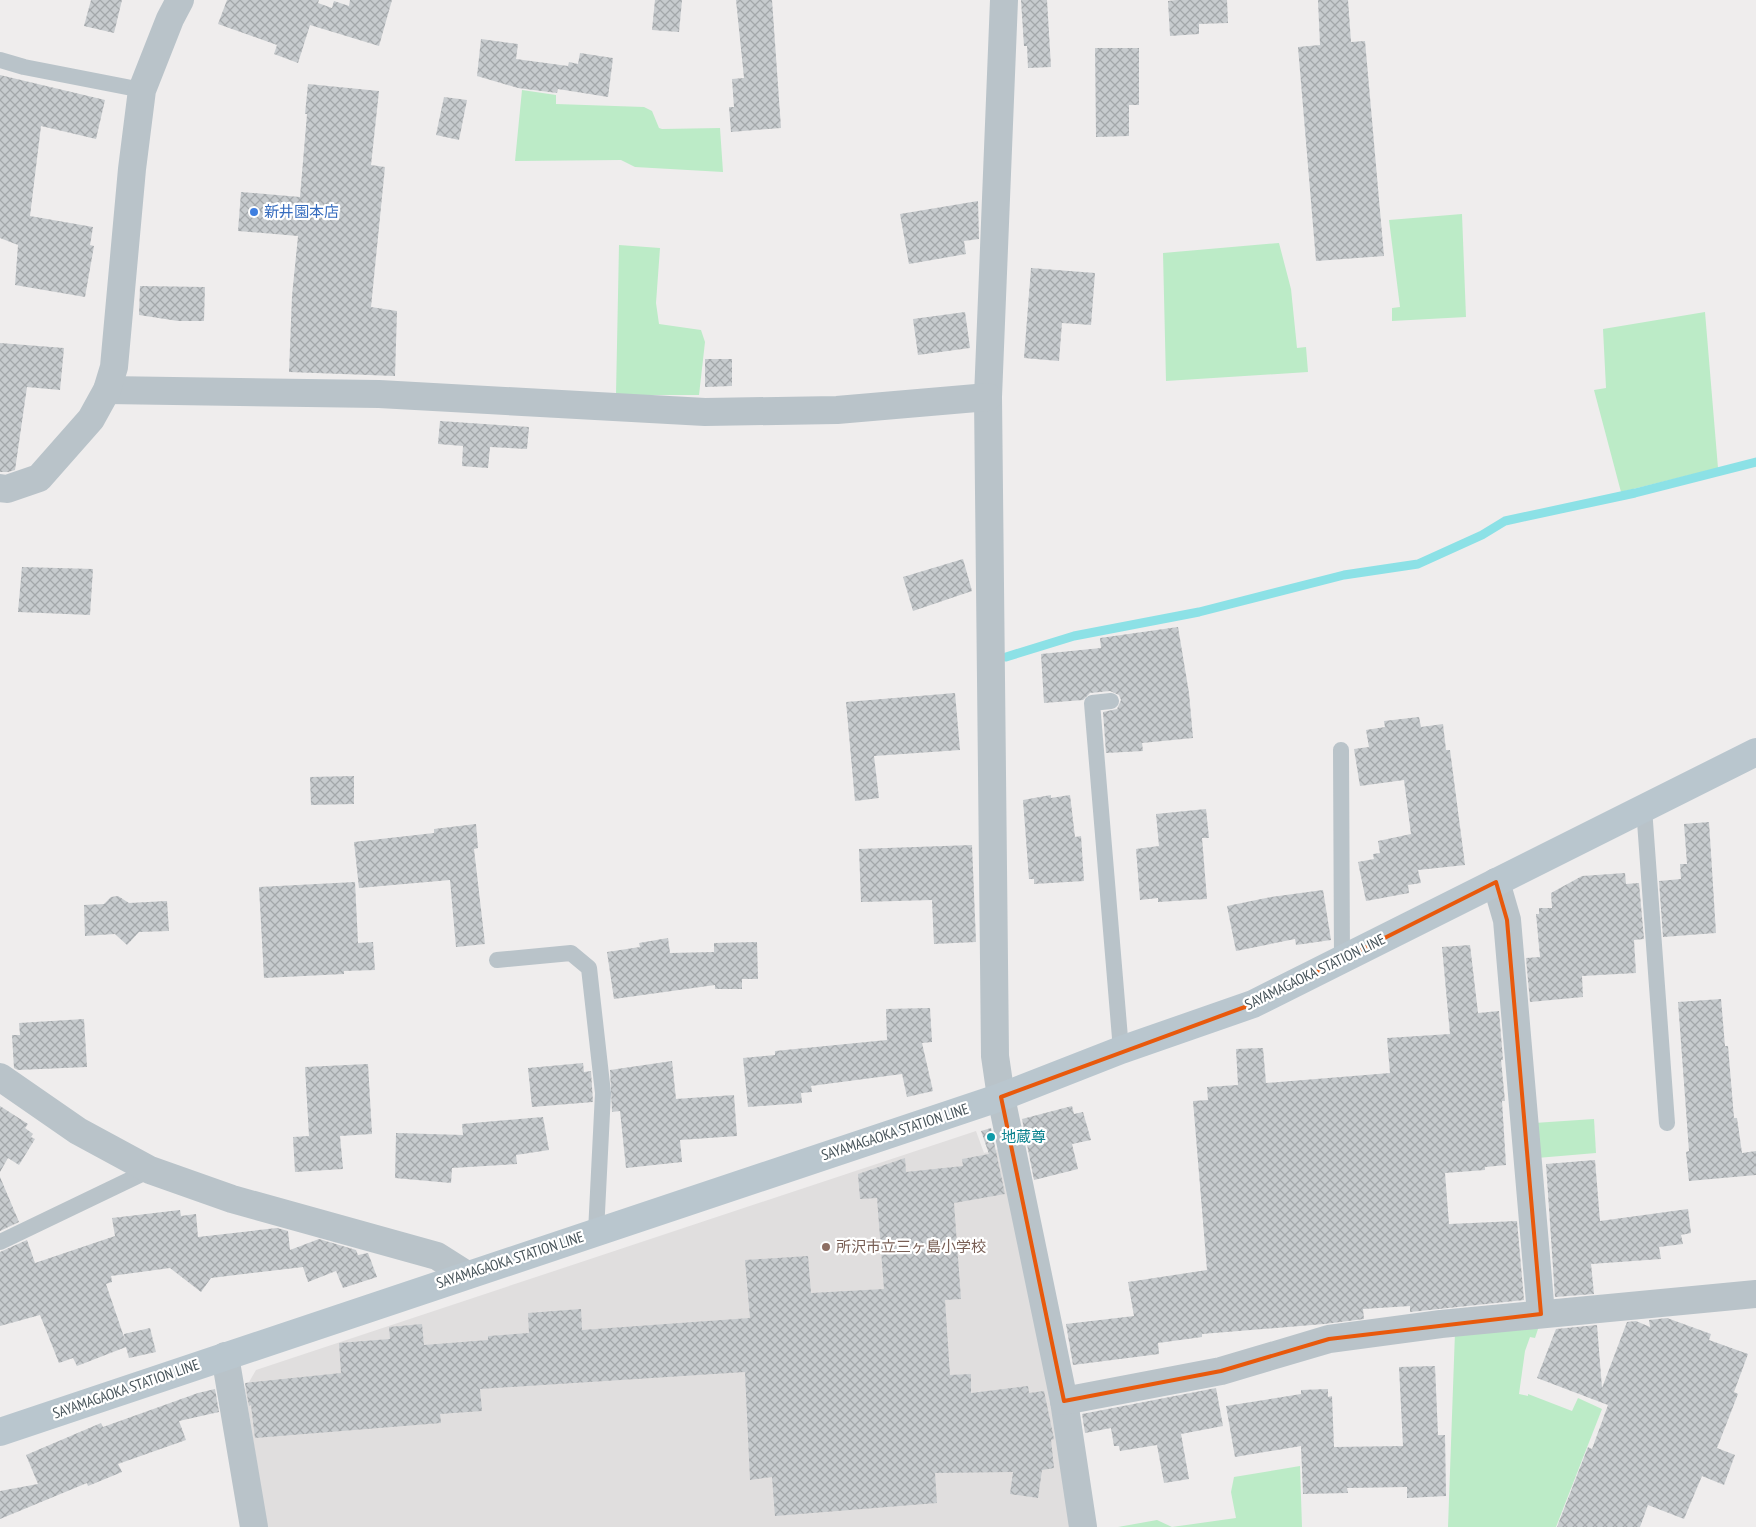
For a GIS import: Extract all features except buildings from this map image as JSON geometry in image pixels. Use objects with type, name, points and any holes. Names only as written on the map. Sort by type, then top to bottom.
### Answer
[{"type":"main road","name":"SAYAMAGAOKA STATION LINE","points":[[0,1432],[467,1274],[1001,1097],[1121,1050],[1254,1004],[1756,752]]},
{"type":"street","points":[[0,488],[7,489],[39,478],[91,419],[108,390],[114,367],[132,168],[142,90],[170,18],[180,0]]},
{"type":"street","points":[[1004,0],[988,398],[995,1056],[1001,1097],[1064,1401],[1083,1527]]},
{"type":"street","points":[[108,390],[379,394],[705,412],[837,410],[988,398]]},
{"type":"street","points":[[1496,882],[1507,920],[1541,1314]]},
{"type":"street","points":[[0,1077],[78,1131],[150,1170],[232,1199],[437,1256],[467,1274]]},
{"type":"street","points":[[1064,1401],[1221,1371],[1329,1339],[1541,1314],[1756,1294]]},
{"type":"street","points":[[225,1356],[254,1527]]},
{"type":"lane","points":[[0,60],[24,68],[142,90]]},
{"type":"lane","points":[[1111,701],[1092,703],[1121,1050]]},
{"type":"lane","points":[[1341,750],[1342,960]]},
{"type":"lane","points":[[1644,808],[1667,1124]]},
{"type":"lane","points":[[497,960],[572,953],[589,968],[603,1093],[596,1232]]},
{"type":"lane","points":[[0,1242],[150,1170]]},
{"type":"highlighted area","points":[[1496,882],[1507,920],[1541,1314],[1329,1339],[1221,1371],[1064,1401],[1001,1097],[1253,1004]]},
{"type":"shaded area","name":"所沢市立三ヶ島小学校","points":[[976,1131],[984,1153],[1007,1147],[1073,1527],[267,1527],[245,1389],[256,1370]]},
{"type":"green space","points":[[522,90],[556,95],[556,104],[644,107],[652,111],[659,128],[662,129],[720,128],[723,172],[635,167],[621,160],[515,161]]},
{"type":"green space","points":[[1462,214],[1466,317],[1392,321],[1392,308],[1400,307],[1389,220]]},
{"type":"green space","points":[[1279,243],[1291,289],[1297,348],[1306,347],[1308,372],[1166,381],[1163,253]]},
{"type":"green space","points":[[619,245],[660,248],[656,303],[659,324],[701,330],[705,342],[699,395],[616,395]]},
{"type":"green space","points":[[1705,312],[1718,468],[1621,492],[1594,390],[1606,388],[1603,329]]},
{"type":"green space","points":[[1594,1119],[1596,1153],[1537,1158],[1534,1123]]},
{"type":"green space","points":[[1540,1323],[1535,1338],[1530,1337],[1525,1351],[1519,1394],[1528,1396],[1528,1394],[1572,1411],[1578,1398],[1602,1409],[1556,1527],[1448,1527],[1455,1332]]},
{"type":"green space","points":[[1300,1466],[1302,1527],[1172,1527],[1236,1518],[1231,1492],[1234,1477]]},
{"type":"green space","points":[[1157,1520],[1172,1527],[1118,1527]]},
{"type":"waterway","points":[[1006,657],[1074,636],[1199,612],[1344,575],[1418,564],[1482,535],[1505,521],[1635,493],[1756,462]]},
{"type":"place","name":"新井園本店","points":[[254,212]]},
{"type":"place","name":"地蔵尊","points":[[991,1137]]},
{"type":"place","name":"所沢市立三ヶ島小学校","points":[[826,1247]]}]
